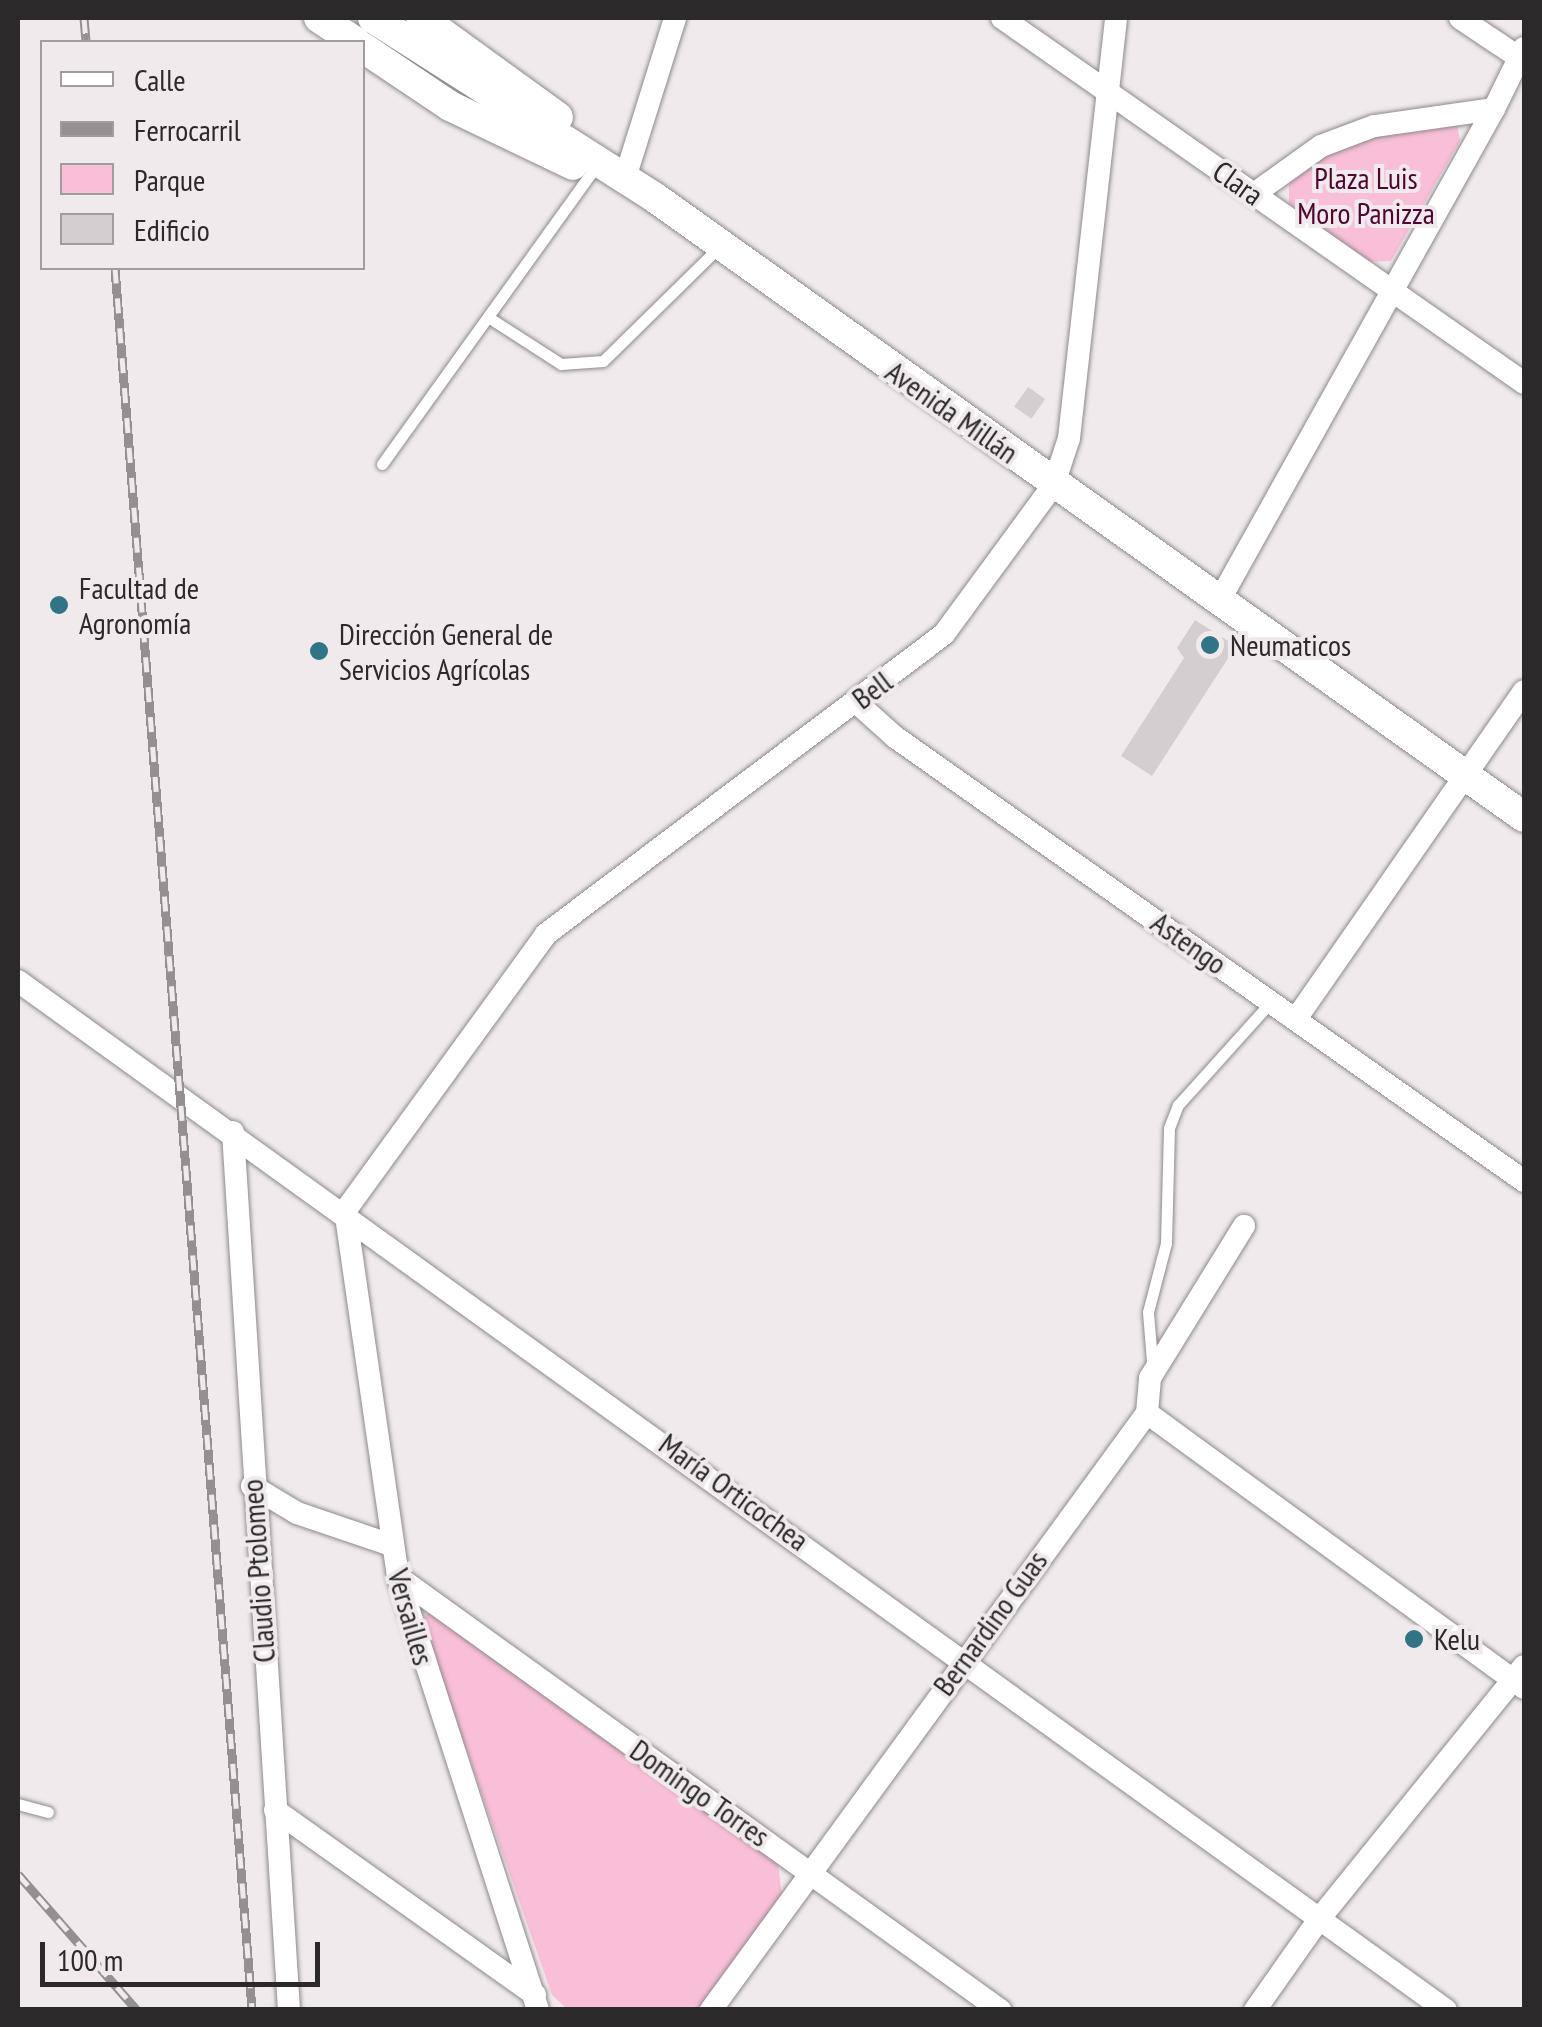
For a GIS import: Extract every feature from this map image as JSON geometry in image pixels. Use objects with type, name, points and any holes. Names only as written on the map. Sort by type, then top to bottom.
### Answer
[{"type":"main road","points":[[320,18],[353,40]]},
{"type":"main road","points":[[372,18],[610,174]]},
{"type":"main road","points":[[421,18],[580,132],[610,174]]},
{"type":"main road","points":[[365,49],[450,106],[610,174]]},
{"type":"main road","name":"Avenida Millán","points":[[610,174],[654,197],[1524,817]]},
{"type":"street","points":[[610,174],[675,18]]},
{"type":"street","name":"Clara","points":[[1002,18],[1524,382]]},
{"type":"street","name":"Bell","points":[[345,1211],[546,934],[856,702],[957,620],[1054,484],[1069,438],[1116,18]]},
{"type":"street","points":[[1219,601],[1523,56],[1460,18]]},
{"type":"street","points":[[1254,194],[1322,146],[1374,126],[1494,109]]},
{"type":"street","points":[[1296,1019],[1524,690]]},
{"type":"street","name":"Astengo","points":[[856,702],[895,737],[1524,1181]]},
{"type":"street","name":"María Orticochea","points":[[18,981],[345,1211],[1446,2010]]},
{"type":"street","name":"Claudio Ptolomeo","points":[[233,1132],[252,1486],[290,2010]]},
{"type":"street","name":"Versailles","points":[[345,1211],[398,1577],[536,2002]]},
{"type":"street","name":"Bernardino Guas","points":[[711,2010],[813,1874],[964,1658],[1147,1413],[1153,1372],[1244,1226]]},
{"type":"street","points":[[1147,1413],[1521,1678],[1320,1918],[1255,2010]]},
{"type":"street","points":[[252,1486],[297,1513],[391,1545]]},
{"type":"street","points":[[256,1540],[297,1513]]},
{"type":"street","name":"Domingo Torres","points":[[398,1577],[1000,2010]]},
{"type":"street","points":[[276,1810],[536,2002],[554,2010]]},
{"type":"lane","points":[[382,464],[488,316],[610,174]]},
{"type":"lane","points":[[488,316],[560,364],[603,361],[720,246]]},
{"type":"lane","points":[[1153,1372],[1148,1312],[1166,1242],[1169,1128],[1178,1105],[1272,1002]]},
{"type":"lane","points":[[18,1804],[48,1812]]},
{"type":"green space","name":"Plaza Luis Moro Panizza","points":[[1457,123],[1460,141],[1391,261],[1367,262],[1289,203],[1289,182],[1300,167],[1374,135]]},
{"type":"green space","points":[[430,1611],[778,1864],[782,1896],[698,2009],[567,2009],[552,1995],[432,1651],[424,1618]]},
{"type":"building","points":[[1028,387],[1045,399],[1031,419],[1014,407]]},
{"type":"building","points":[[1195,620],[1236,646],[1152,776],[1121,756],[1184,658],[1177,648]]},
{"type":"railway","points":[[84,18],[86,40]]},
{"type":"railway","points":[[115,270],[252,2010]]},
{"type":"railway","points":[[18,1874],[137,2010]]},
{"type":"place","name":"Facultad de Agronomía","points":[[59,605]]},
{"type":"place","name":"Neumaticos","points":[[1210,645]]},
{"type":"place","name":"Dirección General de Servicios Agrícolas","points":[[319,651]]},
{"type":"place","name":"Kelu","points":[[1414,1639]]}]
